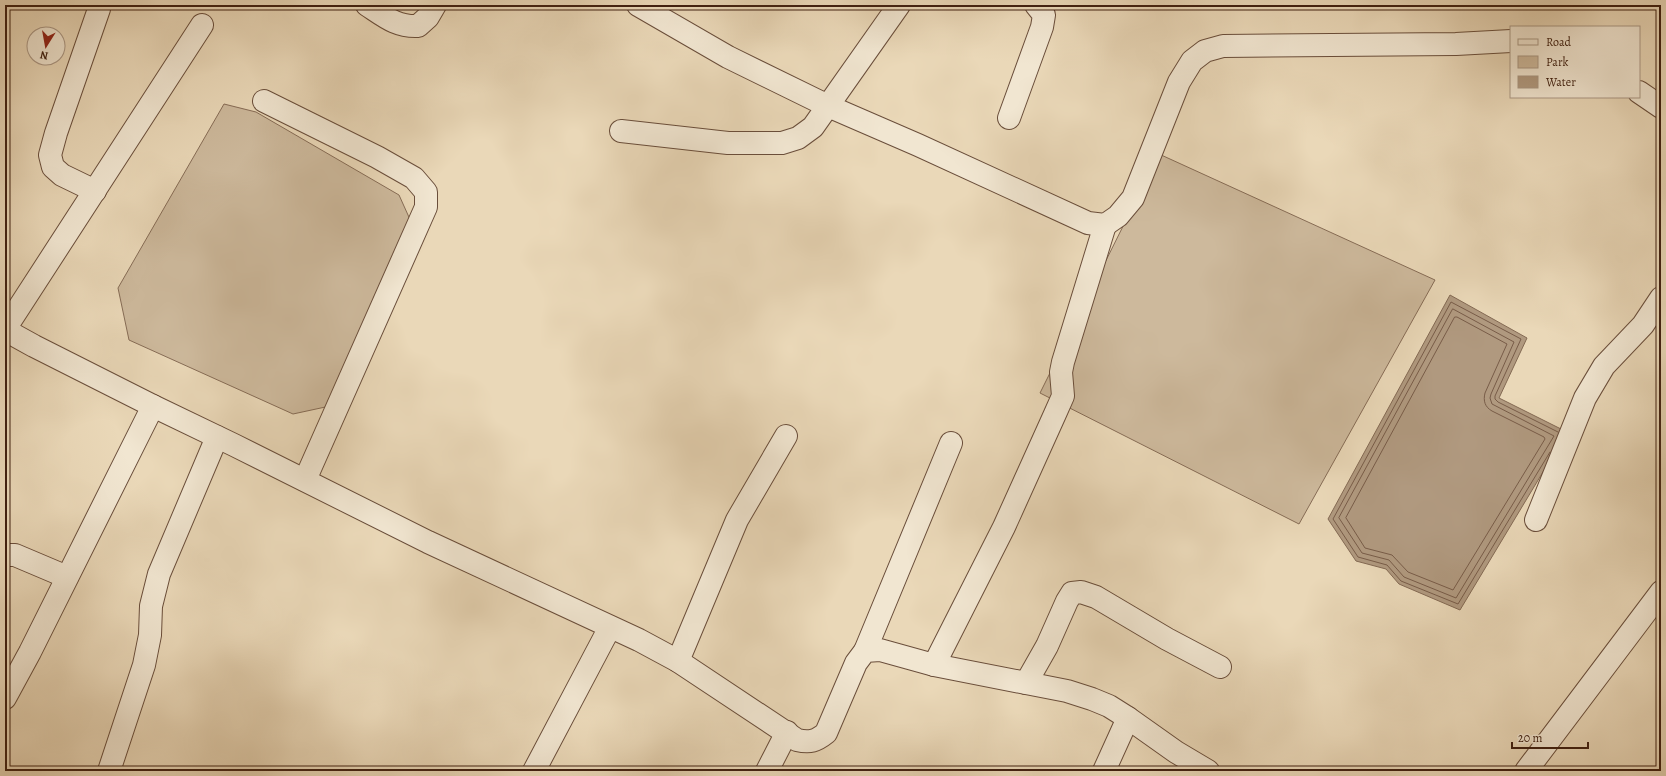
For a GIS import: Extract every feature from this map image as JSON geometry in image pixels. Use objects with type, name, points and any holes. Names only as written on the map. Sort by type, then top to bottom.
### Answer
[{"type":"street","points":[[95,191],[62,175],[53,168],[50,155],[56,133],[99,9],[99,5]]},
{"type":"street","points":[[367,5],[395,23],[407,26],[418,26],[428,17],[435,5]]},
{"type":"street","points":[[638,5],[728,57],[828,106],[918,145],[1088,223],[1105,225]]},
{"type":"street","points":[[621,131],[728,143],[782,143],[798,138],[813,127],[898,5]]},
{"type":"street","points":[[1009,118],[1042,27],[1044,15],[1036,5]]},
{"type":"street","points":[[202,25],[5,330],[153,406],[428,542],[610,627],[678,661],[797,740],[808,742],[817,740],[826,733],[856,663],[865,651],[951,443]]},
{"type":"street","points":[[934,665],[1004,527],[1063,396],[1061,372],[1062,362],[1105,225],[1118,216],[1133,198],[1180,82],[1192,61],[1205,51],[1223,46],[1456,44],[1510,41]]},
{"type":"street","points":[[1640,93],[1661,107]]},
{"type":"street","points":[[264,101],[376,157],[414,178],[426,192],[426,207],[305,480]]},
{"type":"street","points":[[1536,520],[1585,398],[1593,383],[1604,366],[1643,325],[1661,298]]},
{"type":"street","points":[[5,698],[153,406]]},
{"type":"street","points":[[678,661],[737,520],[786,436]]},
{"type":"street","points":[[109,771],[144,665],[150,635],[151,606],[159,574],[217,438]]},
{"type":"street","points":[[5,555],[15,555],[67,577]]},
{"type":"street","points":[[1026,683],[1047,646],[1067,601],[1072,593],[1081,592],[1096,597],[1167,639],[1220,667]]},
{"type":"street","points":[[1526,771],[1661,592]]},
{"type":"street","points":[[534,771],[610,627]]},
{"type":"street","points":[[865,651],[880,650],[934,665],[1067,691],[1092,699],[1109,706],[1176,752],[1208,771]]},
{"type":"street","points":[[1104,771],[1128,718]]},
{"type":"street","points":[[767,771],[787,732]]},
{"type":"green space","points":[[224,104],[256,112],[399,195],[417,235],[330,406],[293,414],[129,340],[118,288]]},
{"type":"green space","points":[[1159,154],[1435,280],[1299,524],[1040,393]]},
{"type":"water","points":[[1450,295],[1527,338],[1499,398],[1567,432],[1460,610],[1399,584],[1386,569],[1356,561],[1328,519]]}]
